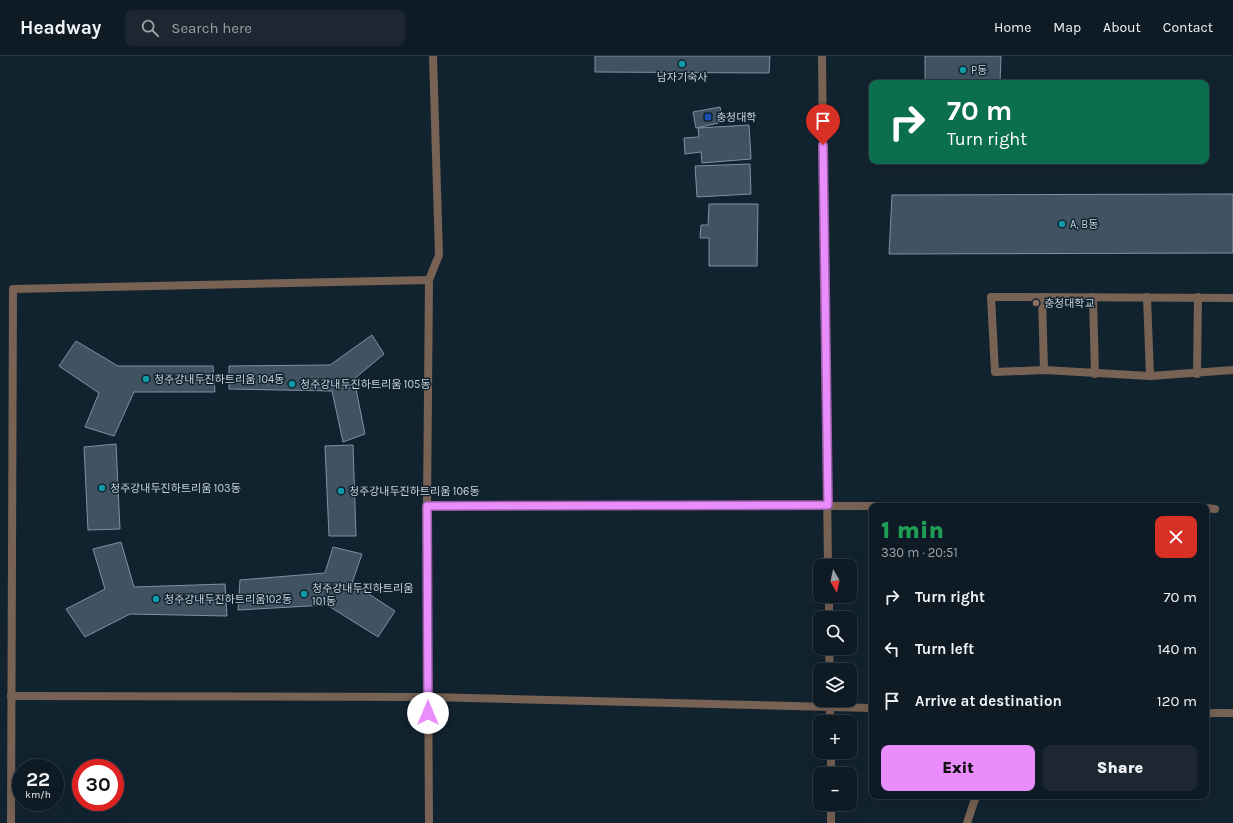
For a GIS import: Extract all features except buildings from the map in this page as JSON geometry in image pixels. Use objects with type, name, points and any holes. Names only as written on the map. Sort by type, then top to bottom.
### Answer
[{"type":"street","points":[[429,823],[427,506],[429,280],[439,255],[433,56]]},
{"type":"street","points":[[822,56],[828,559]]},
{"type":"street","points":[[11,823],[13,289],[429,280]]},
{"type":"street","points":[[1233,298],[991,297],[995,372],[1044,370],[1150,376],[1197,374],[1233,370]]},
{"type":"street","points":[[1042,297],[1044,370]]},
{"type":"street","points":[[1093,297],[1095,374]]},
{"type":"street","points":[[1147,297],[1150,376]]},
{"type":"street","points":[[1197,374],[1198,298]]},
{"type":"street","points":[[427,506],[869,505]]},
{"type":"street","points":[[1209,508],[1216,508]]},
{"type":"street","points":[[11,696],[428,697],[813,704]]},
{"type":"street","points":[[857,707],[869,708]]},
{"type":"street","points":[[1209,713],[1233,713]]},
{"type":"street","points":[[966,823],[975,799]]},
{"type":"street","points":[[831,811],[832,823]]},
{"type":"place","name":"남자기숙사","points":[[682,64]]},
{"type":"place","name":"P동","points":[[963,70]]},
{"type":"place","name":"충청대학","points":[[708,117]]},
{"type":"place","name":"A, B동","points":[[1062,224]]},
{"type":"place","name":"충청대학교","points":[[1036,303]]},
{"type":"place","name":"청주강내두진하트리움 104동","points":[[146,379]]},
{"type":"place","name":"청주강내두진하트리움 105동","points":[[292,384]]},
{"type":"place","name":"청주강내두진하트리움 103동","points":[[102,488]]},
{"type":"place","name":"청주강내두진하트리움 106동","points":[[341,491]]},
{"type":"place","name":"청주강내두진하트리움 101동","points":[[304,594]]},
{"type":"place","name":"청주강내두진하트리움102동","points":[[156,599]]},
{"type":"route","points":[[428,713],[427,506],[828,505],[823,145]]}]
